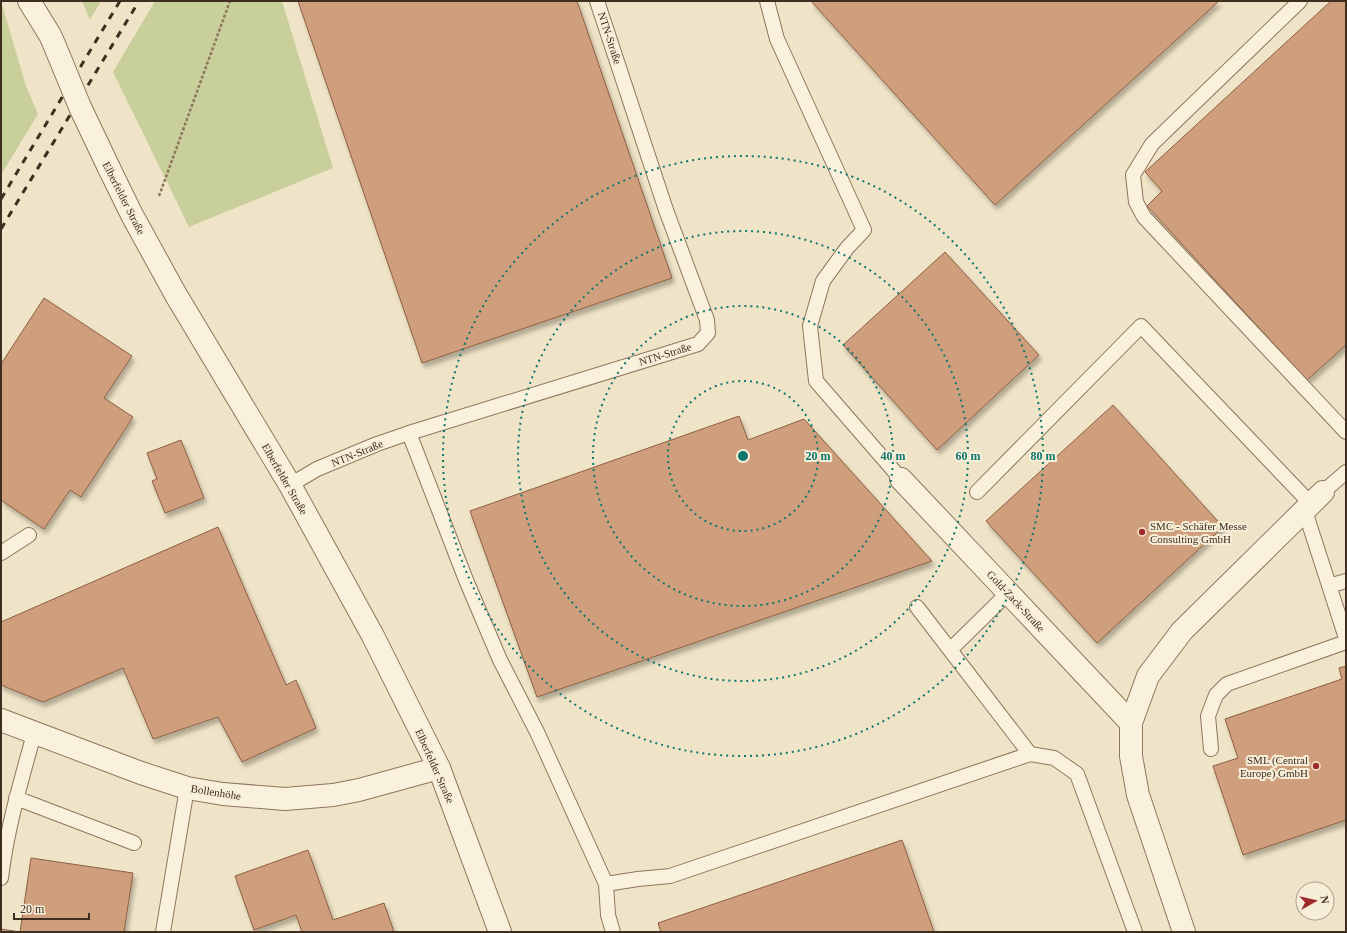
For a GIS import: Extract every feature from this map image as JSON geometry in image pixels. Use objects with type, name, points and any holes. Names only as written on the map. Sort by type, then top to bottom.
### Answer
[{"type":"street","name":"Elberfelder Straße","points":[[30,1],[52,39],[80,107],[132,214],[176,295],[290,486],[373,636],[438,768],[500,932]]},
{"type":"street","name":"Elberfelder Straße","points":[[46,1],[52,39]]},
{"type":"street","name":"Gold-Zack-Straße","points":[[901,479],[1131,723]]},
{"type":"street","points":[[1184,932],[1138,794],[1131,756],[1131,723],[1148,676],[1182,631],[1313,502]]},
{"type":"street","name":"Bollenhöhe","points":[[1,720],[141,774],[187,788],[230,795],[285,798],[333,795],[359,790],[438,768]]},
{"type":"lane","name":"NTN-Straße","points":[[290,486],[317,469],[409,432],[698,344],[708,333],[707,320],[666,210],[597,1]]},
{"type":"lane","points":[[767,1],[777,39],[864,230],[847,248],[823,281],[810,326],[816,381],[901,479]]},
{"type":"lane","points":[[1300,1],[1152,144],[1133,175],[1136,202],[1144,217],[1346,432]]},
{"type":"lane","points":[[977,492],[1141,326],[1313,502],[1329,586],[1346,638]]},
{"type":"lane","points":[[409,432],[466,580],[497,653],[537,732],[606,884],[608,915],[613,932]]},
{"type":"lane","points":[[1313,502],[1346,472]]},
{"type":"lane","points":[[1,553],[29,535]]},
{"type":"lane","points":[[1329,586],[1346,580]]},
{"type":"lane","points":[[950,650],[1008,593]]},
{"type":"lane","points":[[917,607],[1030,754]]},
{"type":"lane","points":[[1211,748],[1208,716],[1216,695],[1227,684],[1346,642]]},
{"type":"lane","points":[[1,878],[8,834],[16,798],[34,734]]},
{"type":"lane","points":[[606,884],[670,876],[1030,754],[1054,758],[1077,774],[1135,932]]},
{"type":"lane","points":[[163,932],[187,788]]},
{"type":"lane","points":[[16,798],[134,843]]},
{"type":"path","points":[[159,196],[230,1]]},
{"type":"green space","points":[[1,1],[26,86],[38,114],[1,175]]},
{"type":"green space","points":[[82,1],[101,1],[90,20]]},
{"type":"green space","points":[[155,1],[282,1],[333,168],[189,227],[113,72]]},
{"type":"building","points":[[298,1],[577,1],[672,278],[422,363]]},
{"type":"building","points":[[811,1],[1219,1],[995,205]]},
{"type":"building","points":[[1331,1],[1346,1],[1346,345],[1307,380],[1147,206],[1162,191],[1145,172]]},
{"type":"building","points":[[945,252],[1039,355],[937,450],[843,345]]},
{"type":"building","points":[[44,298],[132,356],[104,398],[133,417],[81,497],[70,490],[44,529],[1,500],[1,364]]},
{"type":"building","points":[[1113,405],[1223,527],[1097,643],[986,521]]},
{"type":"building","points":[[739,416],[748,440],[804,419],[932,561],[537,697],[470,511]]},
{"type":"building","points":[[181,440],[204,498],[165,513],[152,481],[157,479],[147,453]]},
{"type":"building","points":[[218,527],[286,685],[296,680],[316,728],[242,762],[218,717],[153,739],[123,668],[43,702],[1,685],[1,622]]},
{"type":"building","points":[[1346,666],[1346,820],[1243,855],[1213,766],[1238,758],[1225,719],[1342,679],[1339,668]]},
{"type":"building","points":[[902,840],[934,932],[661,932],[658,923]]},
{"type":"building","points":[[308,850],[333,920],[384,903],[394,932],[302,932],[296,915],[254,930],[235,876]]},
{"type":"building","points":[[31,858],[133,873],[124,932],[20,932]]},
{"type":"building","points":[[1,929],[20,932],[1,932]]},
{"type":"railway","points":[[1,199],[120,1]]},
{"type":"railway","points":[[1,229],[139,1]]},
{"type":"place","name":"SMC - Schäfer Messe Consulting GmbH","points":[[1142,532]]},
{"type":"place","name":"SML (Central Europe) GmbH","points":[[1316,766]]}]
